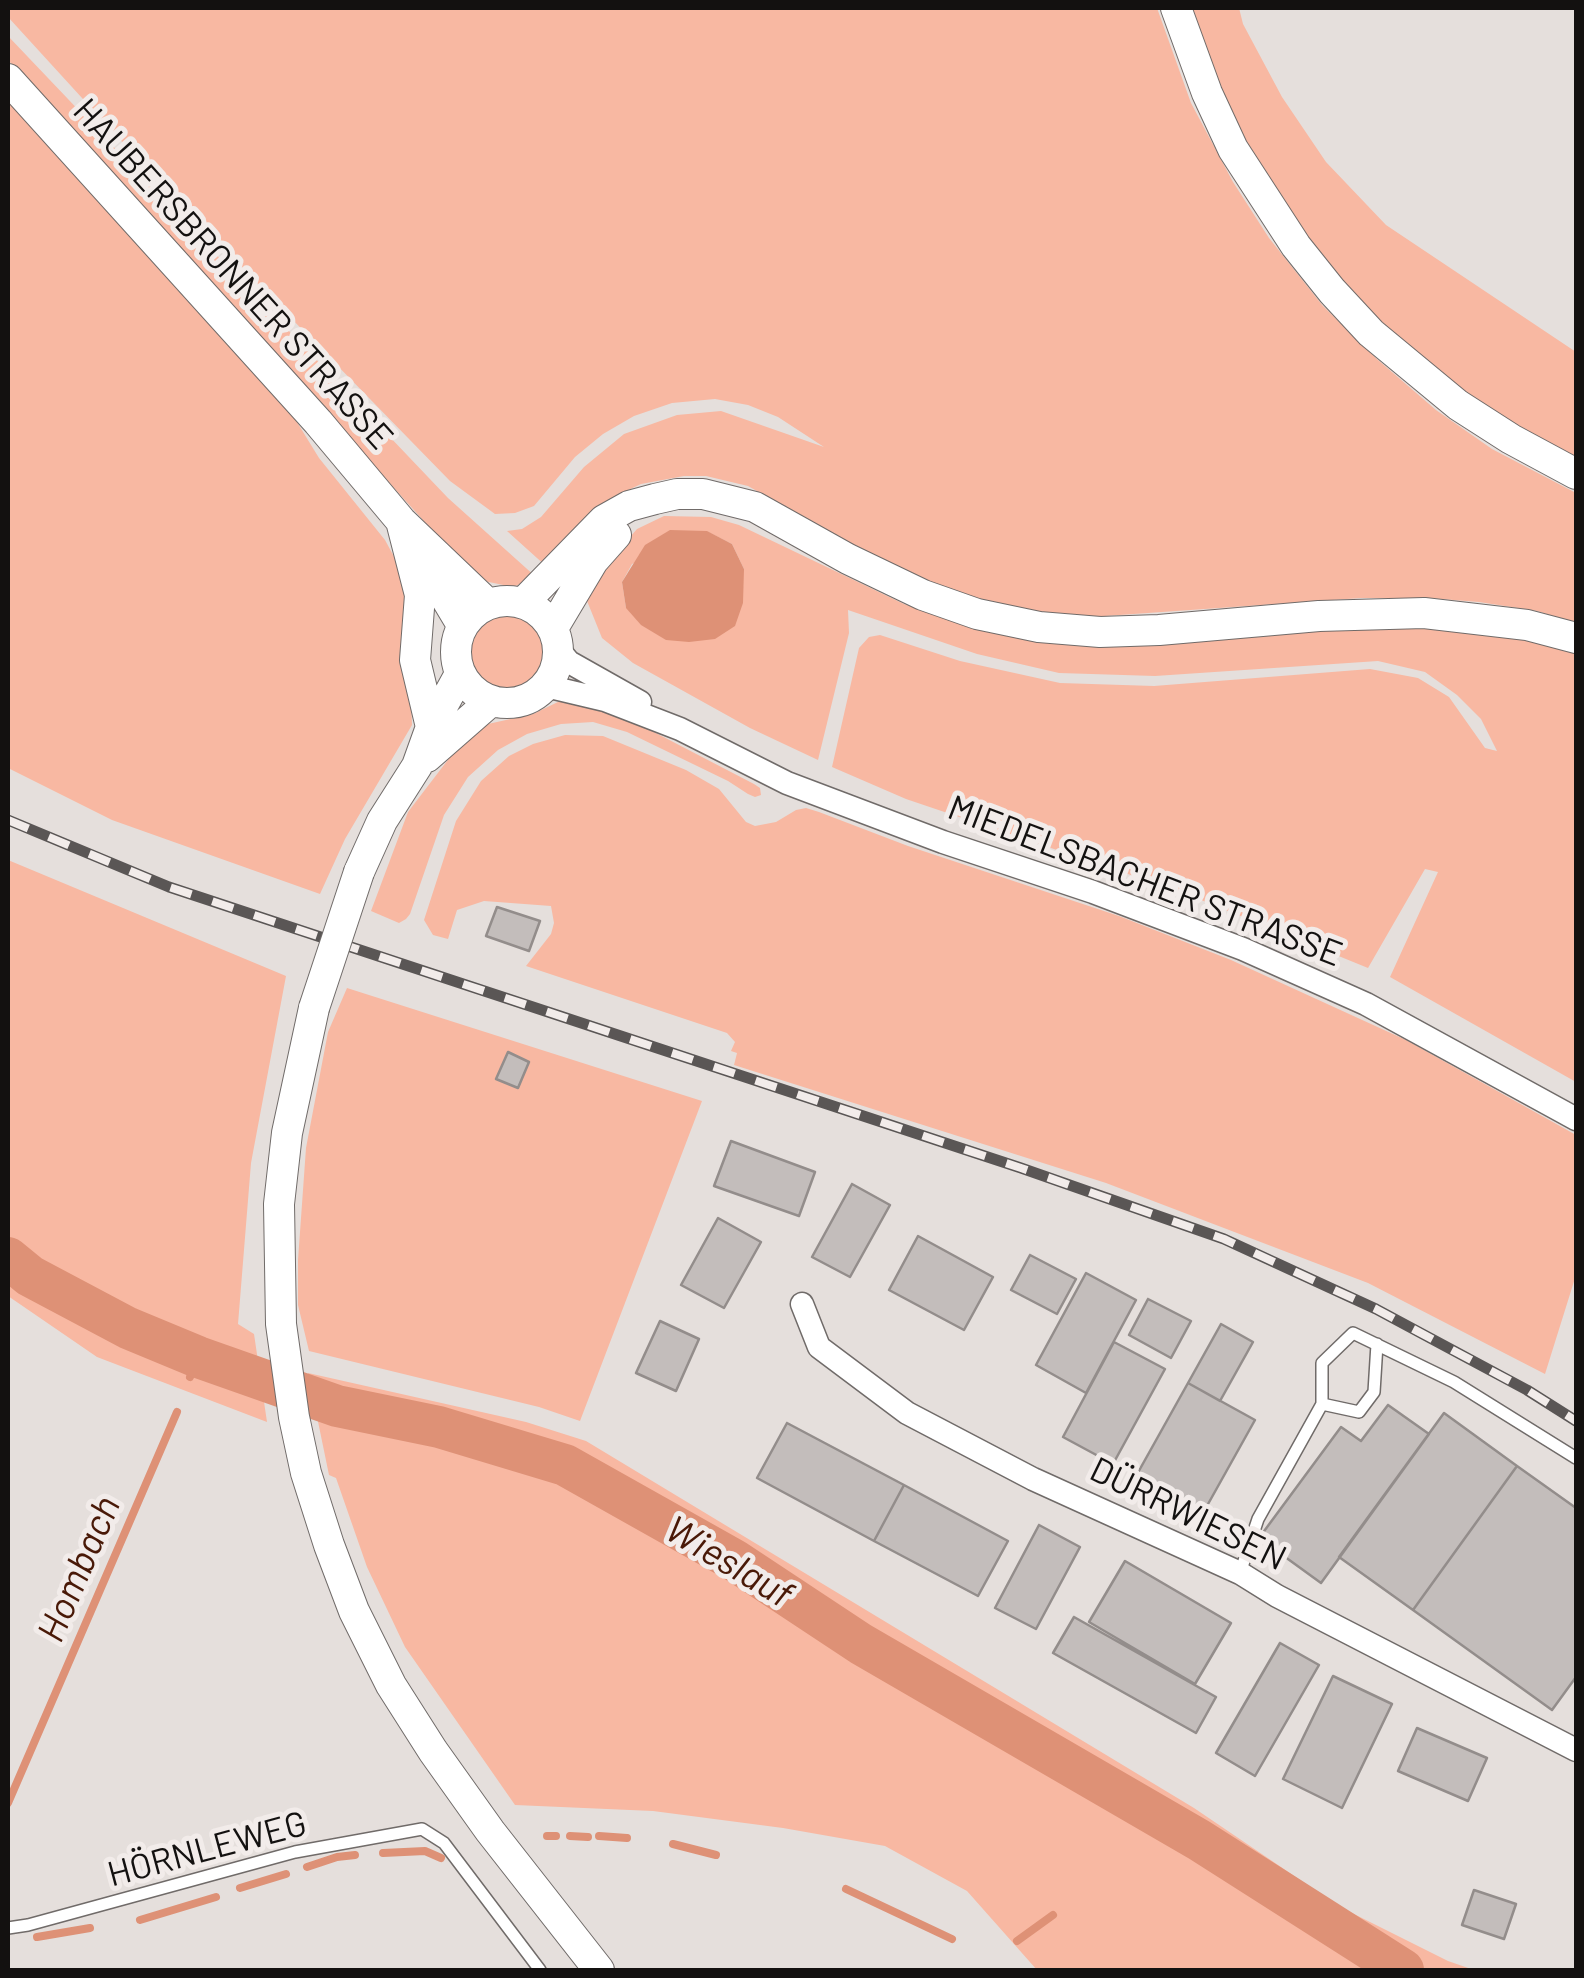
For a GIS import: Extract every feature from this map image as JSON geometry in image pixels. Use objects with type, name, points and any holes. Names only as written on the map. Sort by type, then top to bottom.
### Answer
[{"type":"main road","points":[[1176,8],[1206,93],[1233,148],[1296,246],[1332,292],[1371,333],[1458,405],[1511,440],[1576,474]]},
{"type":"main road","name":"HAUBERSBRONNER STRASSE","points":[[8,79],[318,422],[401,520]]},
{"type":"main road","points":[[523,603],[604,520],[629,506],[655,499],[703,494],[755,507],[923,595],[978,614],[1039,627],[1100,632],[1159,630],[1319,616],[1424,613],[1527,625],[1576,638]]},
{"type":"main road","points":[[556,639],[593,561],[655,499]]},
{"type":"main road","points":[[401,520],[488,604]]},
{"type":"main road","points":[[401,520],[462,626]]},
{"type":"main road","points":[[401,520],[420,594],[415,660],[432,727]]},
{"type":"main road","points":[[506,600],[523,603],[540,612],[556,639],[558,663],[546,686],[520,702],[491,702],[478,695],[460,674],[455,658],[456,641],[474,612],[488,604],[506,600]]},
{"type":"main road","points":[[460,674],[417,766],[382,821],[359,872],[314,1008],[297,1080],[279,1204],[281,1324],[306,1473],[354,1611],[392,1685],[433,1751],[599,1970]]},
{"type":"main road","points":[[417,766],[470,716],[491,702]]},
{"type":"street","points":[[556,639],[570,662],[631,695],[680,729]]},
{"type":"street","points":[[546,686],[605,700],[680,729]]},
{"type":"street","name":"MIEDELSBACHER STRASSE","points":[[680,729],[787,783],[1244,950],[1366,1004],[1576,1118]]},
{"type":"street","name":"DÜRRWIESEN","points":[[802,1304],[819,1347],[906,1413],[1034,1479],[1240,1573],[1576,1750]]},
{"type":"lane","points":[[1240,1573],[1258,1519],[1322,1404],[1322,1363],[1352,1333],[1454,1382],[1576,1458]]},
{"type":"lane","points":[[1322,1404],[1359,1412],[1374,1392],[1377,1344]]},
{"type":"lane","name":"HÖRNLEWEG","points":[[8,1928],[296,1852],[422,1829],[444,1843],[540,1970]]},
{"type":"shaded area","points":[[8,8],[1157,8],[1191,103],[1233,182],[1269,238],[1323,306],[1436,410],[1492,449],[1576,493],[1576,623],[1537,611],[1428,598],[1361,598],[1091,617],[1019,609],[954,593],[882,562],[748,486],[706,476],[641,484],[620,494],[547,567],[507,531],[522,529],[541,517],[584,467],[624,434],[677,415],[721,411],[824,447],[778,417],[748,405],[715,399],[672,403],[634,416],[603,434],[575,457],[534,506],[515,513],[495,514],[450,481],[167,191],[8,17]]},
{"type":"shaded area","points":[[1189,8],[1239,8],[1243,24],[1282,97],[1326,162],[1386,225],[1576,352],[1576,457],[1517,429],[1448,380],[1376,320],[1325,261],[1277,199],[1237,130]]},
{"type":"shaded area","points":[[8,36],[448,498],[536,577],[513,587],[484,581],[431,529],[8,60]]},
{"type":"shaded area","points":[[8,100],[289,409],[319,458],[385,540],[398,564],[407,590],[412,725],[345,839],[320,894],[112,820],[8,768]]},
{"type":"shaded area","points":[[664,516],[711,517],[739,525],[904,604],[988,632],[1083,646],[1184,641],[1282,630],[1438,626],[1542,640],[1576,653],[1576,1082],[1390,977],[1438,872],[1425,869],[1368,968],[1184,893],[906,799],[832,767],[859,648],[869,637],[880,635],[960,661],[1060,683],[1154,686],[1370,669],[1418,678],[1449,697],[1485,748],[1497,751],[1481,719],[1425,672],[1378,661],[1155,676],[1059,673],[977,654],[848,610],[849,633],[818,760],[750,728],[633,663],[602,638],[583,591],[637,529]],"holes":[[[706,531],[732,544],[744,569],[626,608],[622,582],[632,564]]]},
{"type":"shaded area","points":[[670,530],[707,531],[732,544],[744,569],[743,603],[735,626],[715,639],[666,640],[641,625],[626,608],[622,582],[645,545]]},
{"type":"shaded area","points":[[507,616],[532,627],[543,652],[532,677],[507,688],[482,677],[471,652],[482,627]]},
{"type":"shaded area","points":[[560,701],[577,701],[627,718],[754,784],[761,795],[748,794],[627,732],[593,722],[561,724],[527,734],[498,750],[468,777],[444,815],[406,919],[399,923],[371,911],[408,812],[457,748],[479,726],[533,714]]},
{"type":"shaded area","points":[[565,735],[603,736],[686,770],[719,789],[746,822],[755,826],[776,822],[806,808],[1119,916],[1231,960],[1406,1040],[1576,1135],[1576,1275],[1545,1374],[1368,1283],[1106,1183],[734,1065],[737,1053],[731,1051],[735,1042],[727,1033],[526,966],[551,934],[551,906],[484,901],[457,910],[448,939],[433,935],[424,920],[456,821],[481,781],[509,756]]},
{"type":"shaded area","points":[[8,860],[286,976],[251,1163],[238,1324],[254,1334],[267,1422],[97,1357],[8,1296]]},
{"type":"shaded area","points":[[347,988],[702,1101],[580,1421],[539,1407],[309,1351],[298,1305],[306,1148],[328,1032]]},
{"type":"shaded area","points":[[308,1373],[526,1422],[586,1441],[1194,1808],[1340,1907],[1474,1970],[1037,1970],[967,1891],[885,1846],[653,1811],[515,1805],[405,1647],[367,1567],[336,1478],[329,1475]]},
{"type":"building","points":[[497,907],[540,921],[529,951],[486,936]]},
{"type":"building","points":[[508,1052],[529,1062],[518,1088],[496,1079]]},
{"type":"building","points":[[731,1141],[815,1172],[799,1216],[714,1186]]},
{"type":"building","points":[[852,1184],[890,1205],[850,1277],[812,1257]]},
{"type":"building","points":[[718,1218],[761,1242],[724,1308],[681,1285]]},
{"type":"building","points":[[918,1236],[993,1277],[964,1330],[889,1290]]},
{"type":"building","points":[[1030,1255],[1076,1279],[1057,1314],[1011,1290]]},
{"type":"building","points":[[1086,1273],[1136,1300],[1086,1393],[1036,1365]]},
{"type":"building","points":[[1148,1299],[1191,1321],[1171,1358],[1129,1335]]},
{"type":"building","points":[[660,1321],[699,1339],[676,1391],[636,1373]]},
{"type":"building","points":[[1221,1324],[1253,1342],[1220,1401],[1188,1383]]},
{"type":"building","points":[[1114,1342],[1165,1369],[1113,1464],[1063,1437]]},
{"type":"building","points":[[1188,1383],[1255,1420],[1198,1522],[1131,1485]]},
{"type":"building","points":[[1388,1405],[1429,1434],[1321,1583],[1259,1538],[1341,1427],[1361,1441]]},
{"type":"building","points":[[1444,1413],[1517,1466],[1413,1610],[1339,1557]]},
{"type":"building","points":[[787,1423],[904,1485],[874,1541],[757,1478]]},
{"type":"building","points":[[1517,1466],[1576,1508],[1576,1677],[1552,1710],[1413,1610]]},
{"type":"building","points":[[904,1485],[1008,1541],[978,1596],[874,1541]]},
{"type":"building","points":[[1039,1525],[1080,1547],[1036,1629],[995,1608]]},
{"type":"building","points":[[1125,1561],[1231,1623],[1195,1684],[1089,1622]]},
{"type":"building","points":[[1074,1617],[1216,1697],[1196,1733],[1053,1653]]},
{"type":"building","points":[[1280,1643],[1319,1665],[1255,1776],[1216,1753]]},
{"type":"building","points":[[1333,1676],[1392,1704],[1342,1808],[1283,1779]]},
{"type":"building","points":[[1417,1728],[1487,1758],[1468,1801],[1398,1771]]},
{"type":"building","points":[[1474,1890],[1516,1904],[1504,1939],[1462,1925]]},
{"type":"waterway","name":"Wieslauf","points":[[8,1258],[30,1276],[128,1328],[198,1357],[337,1406],[439,1427],[565,1465],[734,1560],[861,1644],[1199,1840],[1403,1970]]},
{"type":"waterway","name":"Hombach","points":[[190,1377],[198,1357]]},
{"type":"waterway","name":"Hombach","points":[[8,1803],[177,1412]]},
{"type":"waterway","points":[[547,1836],[556,1836]]},
{"type":"waterway","points":[[570,1836],[588,1837]]},
{"type":"waterway","points":[[599,1836],[627,1838]]},
{"type":"waterway","points":[[673,1844],[716,1855]]},
{"type":"waterway","points":[[383,1853],[425,1851],[441,1858]]},
{"type":"waterway","points":[[307,1867],[355,1855]]},
{"type":"waterway","points":[[240,1888],[286,1874]]},
{"type":"waterway","points":[[846,1889],[952,1939]]},
{"type":"waterway","points":[[140,1920],[216,1897]]},
{"type":"waterway","points":[[1017,1941],[1053,1915]]},
{"type":"waterway","points":[[37,1937],[90,1928]]},
{"type":"railway","points":[[8,820],[169,887],[1021,1168],[1224,1239],[1376,1309],[1527,1390],[1576,1421]]}]
